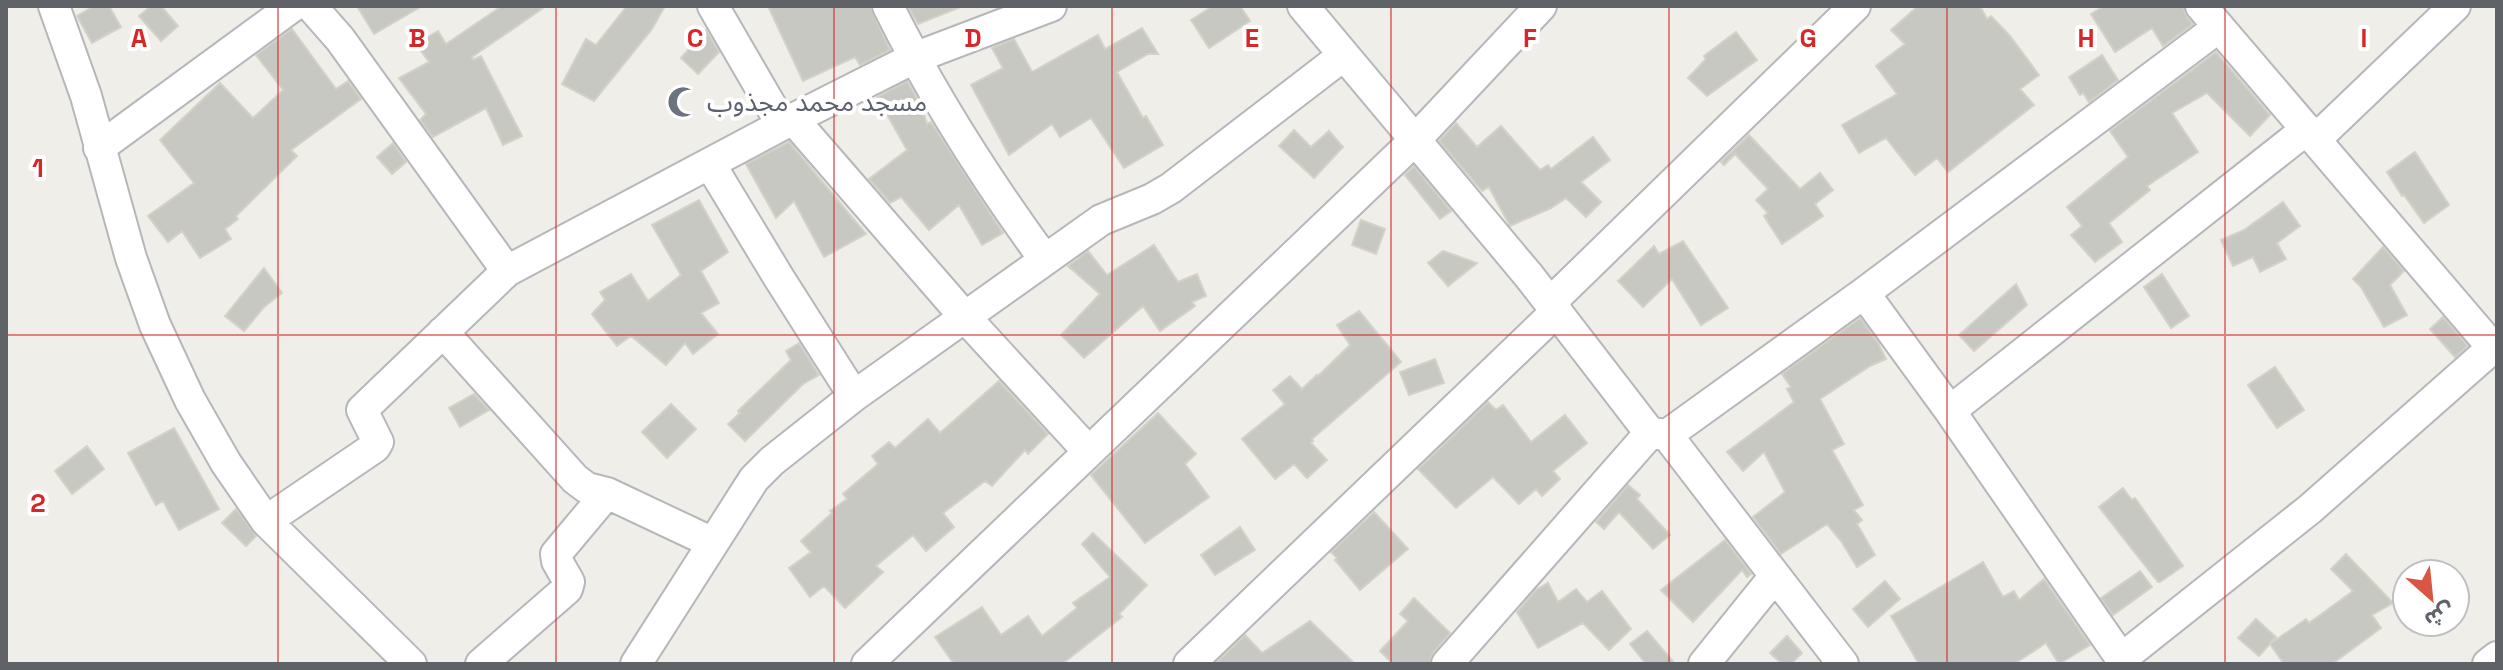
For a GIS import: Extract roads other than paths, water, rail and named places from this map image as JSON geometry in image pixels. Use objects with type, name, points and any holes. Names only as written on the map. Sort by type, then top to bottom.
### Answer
[{"type":"street","points":[[54,6],[73,53],[131,258],[155,325],[190,400],[226,463],[266,521],[411,664]]},
{"type":"street","points":[[99,148],[293,6]]},
{"type":"street","points":[[311,6],[340,39],[507,271]]},
{"type":"street","points":[[713,6],[788,122],[1088,451]]},
{"type":"street","points":[[888,6],[958,136],[1045,260]]},
{"type":"street","points":[[266,521],[375,447],[378,442],[376,436],[362,410],[507,271],[914,58],[1051,6]]},
{"type":"street","points":[[1303,6],[1775,576],[1843,664]]},
{"type":"street","points":[[867,664],[1415,140],[1541,6]]},
{"type":"street","points":[[1189,664],[1554,307],[1855,6]]},
{"type":"street","points":[[1950,411],[2311,134],[2455,6]]},
{"type":"street","points":[[1447,664],[1658,434],[1864,293],[2210,16],[2495,346],[2310,509],[2123,662],[1950,411],[1864,293]]},
{"type":"street","points":[[636,664],[754,479],[772,461],[854,396],[1101,220],[1171,188],[1344,55]]},
{"type":"street","points":[[710,164],[854,396]]},
{"type":"street","points":[[443,332],[575,479],[587,488],[607,493],[713,543]]},
{"type":"street","points":[[481,664],[567,589],[569,582],[556,554],[607,493]]},
{"type":"street","points":[[1704,664],[1775,576]]},
{"type":"street","points":[[2488,664],[2497,657]]},
{"type":"place","name":"مسجد محمد مجذوب","points":[[683,102]]}]
